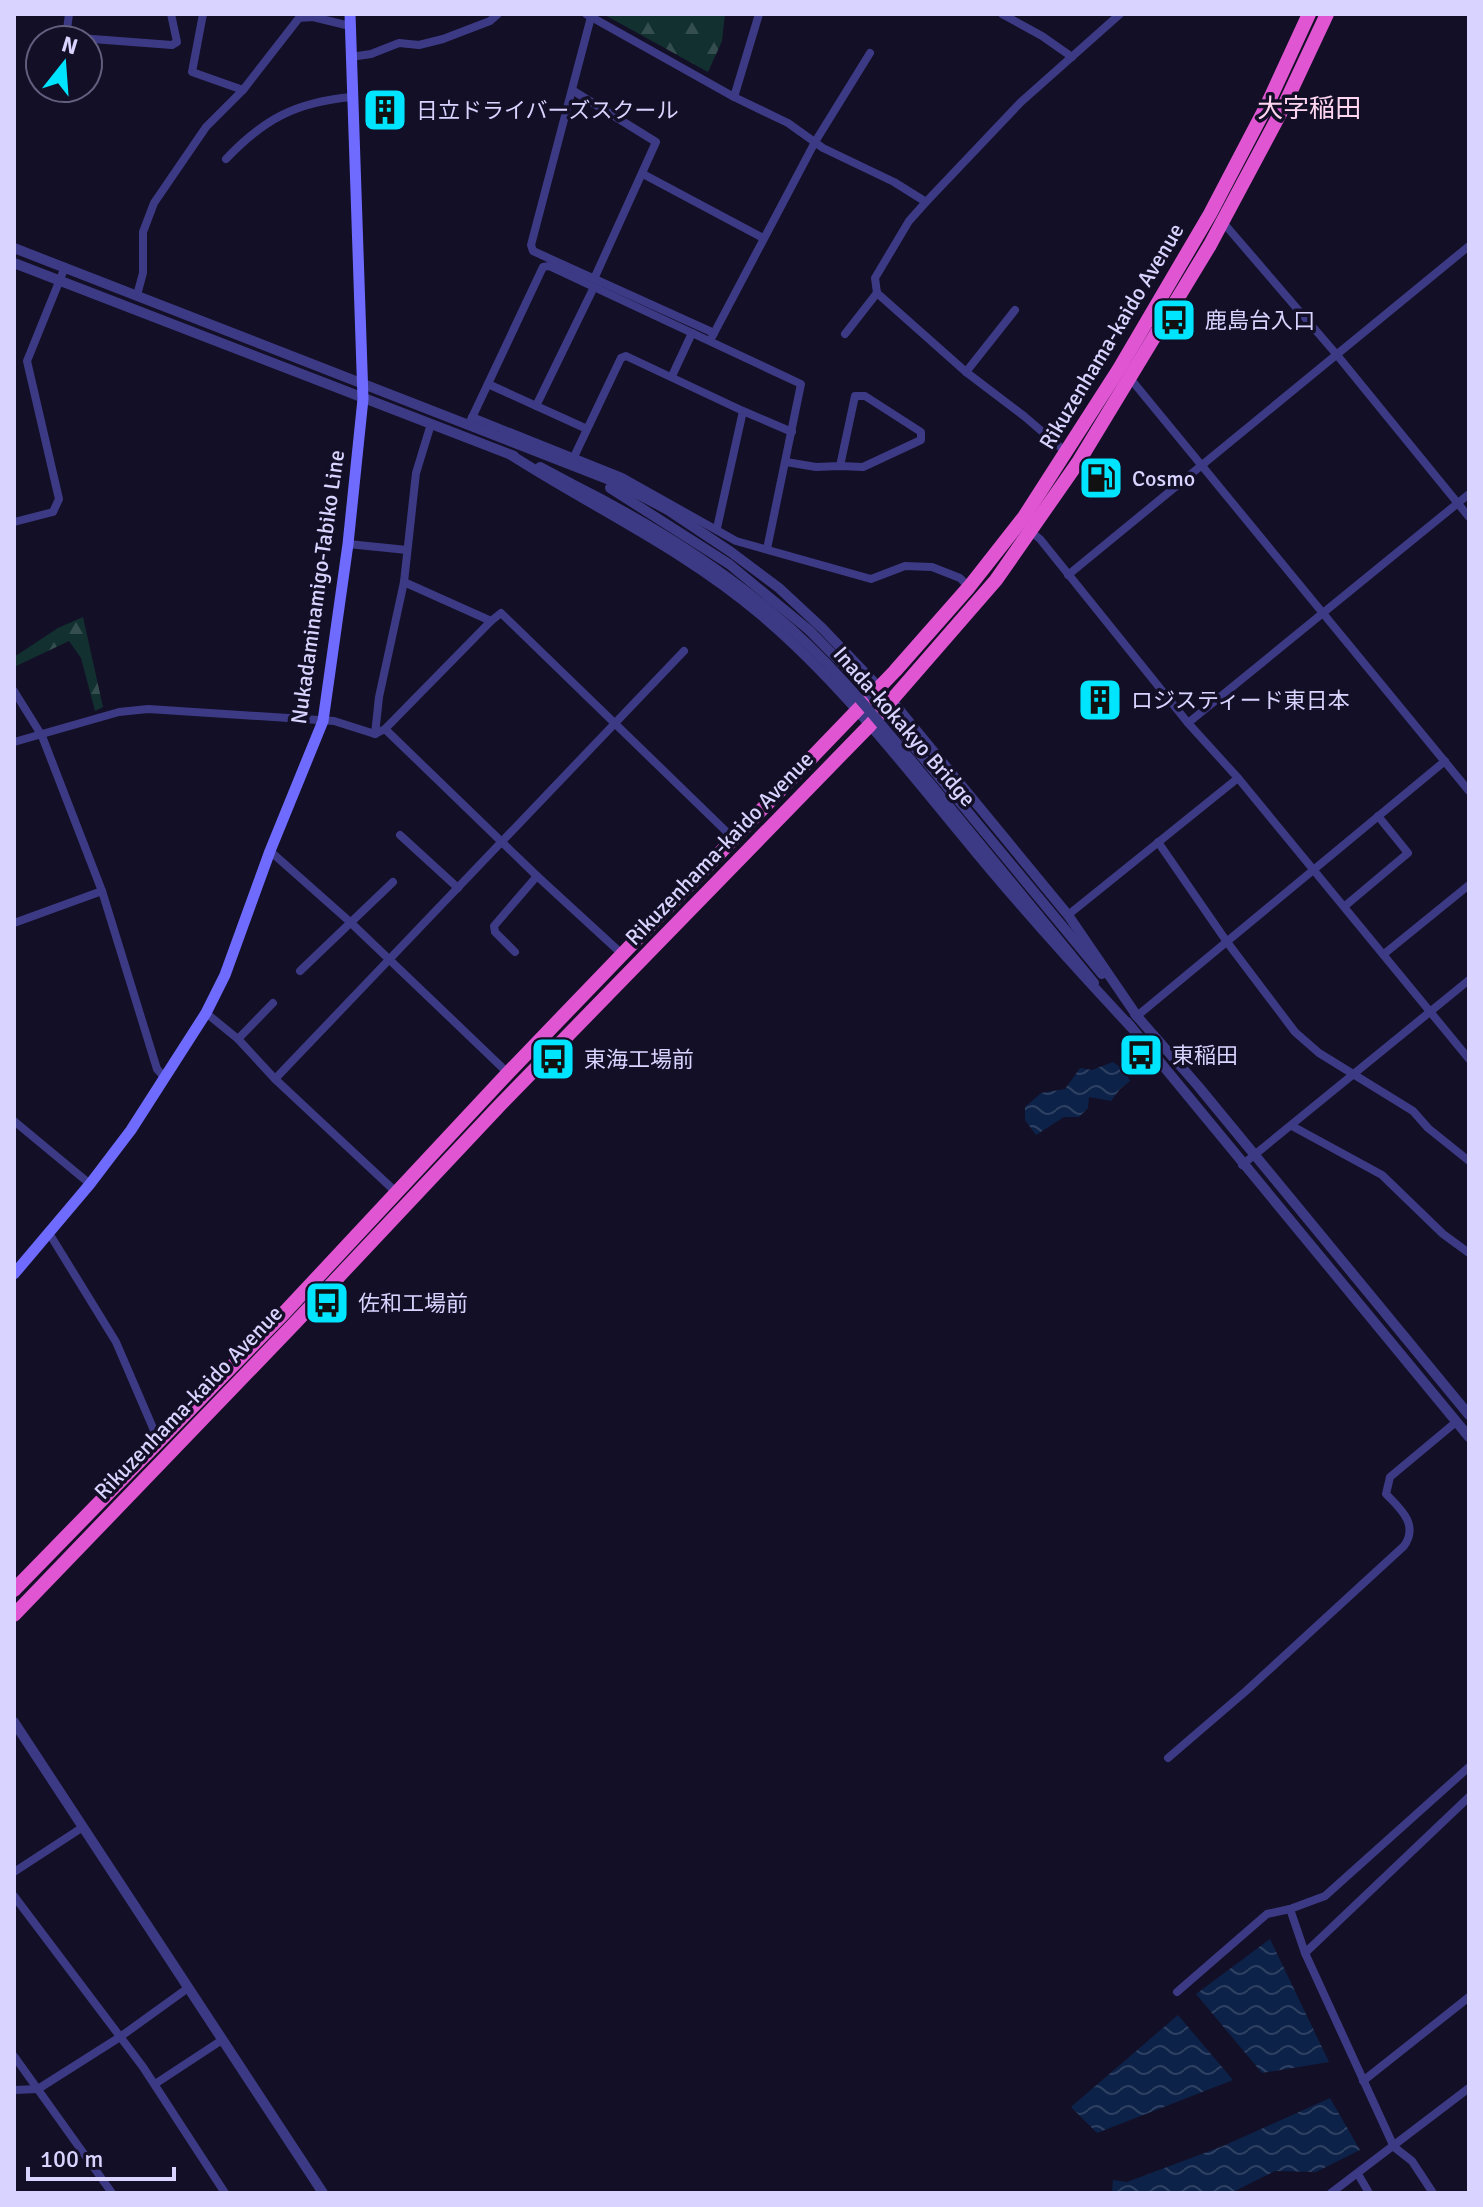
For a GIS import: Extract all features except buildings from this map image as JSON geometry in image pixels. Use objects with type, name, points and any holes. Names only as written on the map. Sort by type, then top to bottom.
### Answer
[{"type":"highway","name":"Rikuzenhama-kaido Avenue","points":[[1216,218],[1309,14]]},
{"type":"highway","name":"Rikuzenhama-kaido Avenue","points":[[14,1590],[160,1442],[508,1073],[879,687],[1025,527],[1125,373],[1281,112],[1327,14]]},
{"type":"highway","name":"Rikuzenhama-kaido Avenue","points":[[14,1615],[500,1105],[892,701],[996,580],[1067,453],[1125,373]]},
{"type":"main road","name":"Nukadaminamigo-Tabiko Line","points":[[14,1274],[131,1130],[206,1013],[225,975],[270,851],[323,721],[348,544],[363,399],[350,20]]},
{"type":"street","points":[[69,14],[66,37],[172,45],[177,42],[171,14]]},
{"type":"street","points":[[203,14],[192,72],[243,90]]},
{"type":"street","points":[[351,57],[371,54],[399,43],[419,45],[443,39],[490,21],[498,14]]},
{"type":"street","points":[[734,97],[759,14]]},
{"type":"street","points":[[1002,14],[1072,57]]},
{"type":"street","points":[[1067,453],[966,372],[877,293],[875,278],[909,221],[926,202],[1021,102],[1120,14]]},
{"type":"street","points":[[712,337],[692,333],[533,251],[531,245],[572,90],[588,15],[734,97],[788,123],[823,148],[894,182],[926,202]]},
{"type":"street","points":[[137,295],[143,273],[143,232],[154,203],[206,127],[243,90],[299,18],[350,20]]},
{"type":"street","points":[[712,337],[815,142],[870,53]]},
{"type":"street","points":[[536,406],[656,142],[572,90]]},
{"type":"street","points":[[226,159],[267,121],[283,112],[326,99],[352,97]]},
{"type":"street","points":[[643,174],[763,238]]},
{"type":"street","points":[[1216,218],[1337,355],[1469,517]]},
{"type":"street","points":[[1068,575],[1469,246]]},
{"type":"street","points":[[14,248],[362,382],[470,420],[572,462],[668,510],[779,588],[892,701],[1068,915],[1134,1021],[1242,1165],[1469,1437]]},
{"type":"street","points":[[14,263],[511,455],[678,553],[762,615],[857,710],[1066,959],[1134,1021]]},
{"type":"street","points":[[470,420],[543,267],[549,266],[594,283],[712,337],[801,384],[767,549]]},
{"type":"street","points":[[14,522],[53,512],[59,499],[27,361],[65,267]]},
{"type":"street","points":[[845,334],[877,293]]},
{"type":"street","points":[[966,372],[1015,310]]},
{"type":"street","points":[[672,376],[692,333]]},
{"type":"street","points":[[572,462],[621,358],[626,356],[792,432]]},
{"type":"street","points":[[1125,373],[1469,791]]},
{"type":"street","points":[[488,384],[587,429]]},
{"type":"street","points":[[786,462],[816,467],[863,467],[921,440],[921,432],[865,396],[855,396],[840,466]]},
{"type":"street","points":[[717,528],[743,411]]},
{"type":"street","points":[[375,734],[379,697],[404,582],[416,473],[431,424]]},
{"type":"street","name":"Inada-kokakyo Bridge","points":[[511,455],[629,512],[689,551],[773,613],[855,692],[1098,978]]},
{"type":"street","points":[[572,462],[622,477],[736,541],[871,579],[905,566],[932,567],[960,578],[969,587]]},
{"type":"street","name":"Inada-kokakyo Bridge","points":[[572,462],[729,564],[809,630],[862,684],[1098,978]]},
{"type":"street","points":[[1188,723],[1469,494]]},
{"type":"street","points":[[1025,527],[1345,906],[1469,1059]]},
{"type":"street","points":[[348,544],[407,550]]},
{"type":"street","points":[[404,582],[491,621]]},
{"type":"street","points":[[14,742],[119,712],[148,709],[334,721],[375,734],[385,729],[501,613],[734,839]]},
{"type":"street","points":[[275,1079],[684,651]]},
{"type":"street","points":[[14,691],[42,736],[102,891],[157,1069],[165,1078]]},
{"type":"street","points":[[385,729],[622,954]]},
{"type":"street","points":[[1134,1021],[1445,761]]},
{"type":"street","points":[[1068,915],[1238,778]]},
{"type":"street","points":[[1345,906],[1408,853],[1378,816]]},
{"type":"street","points":[[400,835],[458,888]]},
{"type":"street","points":[[1158,842],[1227,942],[1295,1032],[1319,1053],[1413,1111],[1428,1128],[1469,1161]]},
{"type":"street","points":[[270,851],[349,921],[508,1073]]},
{"type":"street","points":[[515,952],[495,932],[494,926],[537,876]]},
{"type":"street","points":[[300,971],[393,882]]},
{"type":"street","points":[[1384,954],[1469,885]]},
{"type":"street","points":[[14,923],[102,891]]},
{"type":"street","points":[[1098,978],[1255,1156],[1469,1415]]},
{"type":"street","points":[[1242,1165],[1469,980]]},
{"type":"street","points":[[238,1039],[273,1003]]},
{"type":"street","points":[[206,1013],[238,1039],[275,1079],[397,1193]]},
{"type":"street","points":[[14,1121],[90,1184]]},
{"type":"street","points":[[1292,1126],[1382,1175],[1443,1234],[1469,1253]]},
{"type":"street","points":[[49,1233],[116,1342],[160,1442]]},
{"type":"street","points":[[1168,1758],[1404,1546],[1410,1538],[1410,1524],[1403,1511],[1386,1494],[1390,1477],[1456,1422]]},
{"type":"street","points":[[14,1722],[323,2193]]},
{"type":"street","points":[[1177,1992],[1267,1914],[1325,1896],[1469,1767]]},
{"type":"street","points":[[1305,1953],[1469,1797]]},
{"type":"street","points":[[14,1872],[83,1827]]},
{"type":"street","points":[[14,1896],[155,2084],[225,2193]]},
{"type":"street","points":[[1290,1909],[1305,1953],[1394,2147],[1412,2161],[1433,2193]]},
{"type":"street","points":[[14,2090],[38,2089],[120,2037],[188,1988]]},
{"type":"street","points":[[1363,2081],[1469,1997]]},
{"type":"street","points":[[155,2084],[222,2040]]},
{"type":"street","points":[[14,2056],[112,2193]]},
{"type":"street","points":[[1331,2193],[1469,2088]]},
{"type":"street","points":[[1358,2174],[1369,2193]]},
{"type":"green space","points":[[603,14],[725,14],[722,41],[708,72]]},
{"type":"green space","points":[[83,617],[103,707],[95,711],[81,658],[69,641],[14,667],[14,657],[58,628]]},
{"type":"water","points":[[1113,1062],[1124,1070],[1130,1081],[1111,1101],[1089,1097],[1088,1108],[1079,1117],[1064,1117],[1036,1135],[1025,1120],[1025,1107],[1041,1093],[1065,1089],[1080,1068],[1092,1070]]},
{"type":"water","points":[[1270,1939],[1329,2062],[1262,2073],[1196,1994]]},
{"type":"water","points":[[1178,2015],[1233,2080],[1097,2133],[1071,2107]]},
{"type":"water","points":[[1330,2098],[1360,2150],[1316,2172],[1275,2171],[1231,2193],[1112,2193],[1113,2180],[1127,2182],[1223,2146]]},
{"type":"place","name":"日立ドライバーズスクール","points":[[385,110]]},
{"type":"place","name":"鹿島台入口","points":[[1174,320]]},
{"type":"place","name":"Cosmo","points":[[1101,478]]},
{"type":"place","name":"ロジスティード東日本","points":[[1100,700]]},
{"type":"place","name":"東稲田","points":[[1141,1055]]},
{"type":"place","name":"東海工場前","points":[[553,1059]]},
{"type":"place","name":"佐和工場前","points":[[327,1303]]},
{"type":"district","name":"大字稲田","points":[[1309,108]]}]
